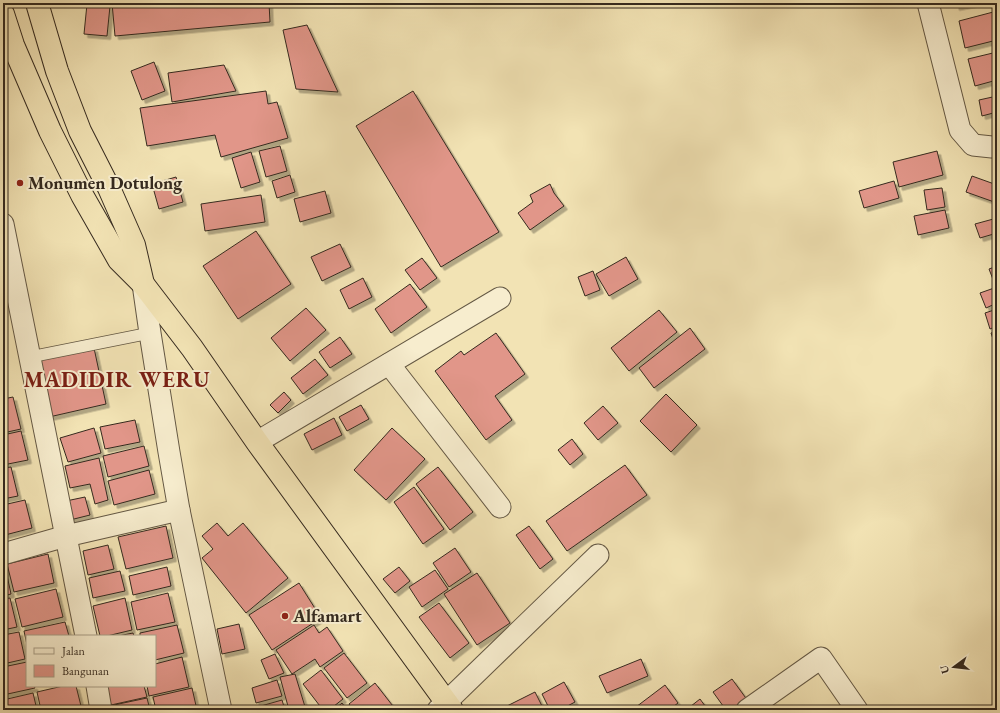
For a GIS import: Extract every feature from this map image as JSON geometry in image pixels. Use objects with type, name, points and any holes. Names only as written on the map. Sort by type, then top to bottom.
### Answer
[{"type":"highway","points":[[37,3],[58,70],[80,131],[109,188],[134,245],[144,284]]},
{"type":"highway","points":[[3,14],[13,44],[50,131],[82,195],[119,260],[144,284],[192,348],[257,442],[446,707]]},
{"type":"street","points":[[928,3],[960,130],[973,145],[992,148],[997,146]]},
{"type":"street","points":[[3,224],[86,635]]},
{"type":"street","points":[[144,284],[150,333],[169,452],[221,710]]},
{"type":"street","points":[[257,442],[500,298]]},
{"type":"street","points":[[389,364],[500,507]]},
{"type":"street","points":[[3,554],[66,536],[180,510]]},
{"type":"street","points":[[446,707],[598,555]]},
{"type":"street","points":[[754,708],[821,658],[857,710]]},
{"type":"street","points":[[96,687],[101,710]]},
{"type":"lane","points":[[30,357],[150,333]]},
{"type":"building","points":[[112,3],[269,3],[270,22],[115,36]]},
{"type":"building","points":[[955,3],[976,3],[956,7]]},
{"type":"building","points":[[87,4],[110,6],[107,36],[84,34]]},
{"type":"building","points":[[997,11],[997,40],[965,48],[959,21]]},
{"type":"building","points":[[307,25],[338,92],[296,89],[283,30]]},
{"type":"building","points":[[997,52],[997,80],[975,86],[968,59]]},
{"type":"building","points":[[154,62],[165,91],[142,100],[131,71]]},
{"type":"building","points":[[224,65],[236,91],[172,102],[168,73]]},
{"type":"building","points":[[266,91],[268,104],[277,102],[288,138],[221,157],[215,135],[147,146],[140,108]]},
{"type":"building","points":[[413,91],[499,232],[441,267],[356,126]]},
{"type":"building","points":[[997,96],[997,112],[982,116],[979,100]]},
{"type":"building","points":[[280,146],[287,171],[266,177],[259,151]]},
{"type":"building","points":[[937,151],[943,175],[899,187],[893,162]]},
{"type":"building","points":[[251,152],[260,182],[241,188],[232,158]]},
{"type":"building","points":[[290,175],[295,192],[277,198],[272,181]]},
{"type":"building","points":[[972,176],[997,185],[997,203],[966,192]]},
{"type":"building","points":[[176,177],[183,202],[159,209],[152,184]]},
{"type":"building","points":[[894,181],[899,198],[864,208],[859,191]]},
{"type":"building","points":[[550,184],[554,193],[564,206],[530,230],[518,213],[533,202],[530,195]]},
{"type":"building","points":[[942,188],[945,207],[927,210],[924,190]]},
{"type":"building","points":[[325,191],[331,213],[300,222],[294,199]]},
{"type":"building","points":[[261,195],[265,222],[205,231],[201,204]]},
{"type":"building","points":[[945,210],[949,228],[918,235],[914,216]]},
{"type":"building","points":[[997,218],[997,233],[980,238],[975,224]]},
{"type":"building","points":[[256,231],[291,284],[238,319],[203,266]]},
{"type":"building","points":[[340,244],[351,267],[322,281],[311,257]]},
{"type":"building","points":[[626,257],[638,279],[609,296],[596,274]]},
{"type":"building","points":[[422,258],[437,278],[420,290],[405,270]]},
{"type":"building","points":[[997,266],[997,281],[994,282],[989,269]]},
{"type":"building","points":[[593,271],[600,290],[585,296],[578,277]]},
{"type":"building","points":[[363,278],[372,297],[349,309],[340,290]]},
{"type":"building","points":[[410,284],[427,307],[391,333],[375,309]]},
{"type":"building","points":[[997,287],[997,303],[986,308],[980,293]]},
{"type":"building","points":[[306,308],[326,330],[290,361],[271,338]]},
{"type":"building","points":[[997,309],[997,326],[990,329],[985,313]]},
{"type":"building","points":[[659,310],[677,332],[629,371],[611,348]]},
{"type":"building","points":[[690,328],[705,349],[654,388],[639,368]]},
{"type":"building","points":[[997,331],[997,351],[991,333]]},
{"type":"building","points":[[496,333],[525,374],[495,396],[512,420],[486,440],[435,371],[461,351],[464,355]]},
{"type":"building","points":[[340,337],[352,354],[330,368],[319,352]]},
{"type":"building","points":[[94,348],[106,404],[49,417],[37,361]]},
{"type":"building","points":[[315,359],[328,375],[303,394],[291,378]]},
{"type":"building","points":[[284,392],[291,400],[278,413],[270,405]]},
{"type":"building","points":[[666,394],[697,425],[671,452],[640,421]]},
{"type":"building","points":[[13,397],[21,429],[3,433],[3,399]]},
{"type":"building","points":[[361,405],[369,419],[347,431],[339,417]]},
{"type":"building","points":[[603,406],[618,423],[598,440],[584,423]]},
{"type":"building","points":[[334,418],[342,435],[312,450],[304,434]]},
{"type":"building","points":[[135,420],[140,442],[105,449],[100,427]]},
{"type":"building","points":[[94,428],[101,453],[68,462],[60,438]]},
{"type":"building","points":[[392,428],[425,459],[386,500],[354,470]]},
{"type":"building","points":[[21,431],[28,460],[3,465],[3,435]]},
{"type":"building","points":[[572,439],[583,454],[570,465],[558,450]]},
{"type":"building","points":[[144,446],[149,466],[108,477],[103,456]]},
{"type":"building","points":[[99,458],[108,500],[95,504],[90,484],[70,488],[65,466]]},
{"type":"building","points":[[625,465],[647,495],[567,551],[546,521]]},
{"type":"building","points":[[11,467],[18,496],[3,499],[3,468]]},
{"type":"building","points":[[438,467],[473,512],[450,530],[416,484]]},
{"type":"building","points":[[149,470],[155,494],[114,505],[108,481]]},
{"type":"building","points":[[414,487],[444,529],[423,544],[394,502]]},
{"type":"building","points":[[85,497],[90,515],[70,520],[66,501]]},
{"type":"building","points":[[25,500],[32,528],[5,535],[3,524],[3,505]]},
{"type":"building","points":[[217,523],[228,536],[243,523],[288,578],[246,613],[202,558],[213,549],[202,536]]},
{"type":"building","points":[[166,526],[173,558],[126,569],[118,537]]},
{"type":"building","points":[[529,526],[553,559],[540,569],[516,535]]},
{"type":"building","points":[[108,545],[114,569],[88,575],[83,551]]},
{"type":"building","points":[[455,548],[471,572],[449,587],[433,563]]},
{"type":"building","points":[[48,554],[54,583],[14,592],[7,564]]},
{"type":"building","points":[[5,566],[11,594],[3,596],[3,567]]},
{"type":"building","points":[[167,567],[171,586],[133,595],[129,576]]},
{"type":"building","points":[[399,567],[410,581],[395,593],[383,579]]},
{"type":"building","points":[[435,570],[448,589],[422,607],[409,587]]},
{"type":"building","points":[[120,571],[125,591],[93,598],[89,578]]},
{"type":"building","points":[[477,573],[510,623],[477,645],[444,594]]},
{"type":"building","name":"Alfamart","points":[[299,583],[321,618],[272,650],[249,615]]},
{"type":"building","points":[[56,589],[63,617],[22,627],[15,599]]},
{"type":"building","points":[[168,593],[175,622],[137,630],[131,602]]},
{"type":"building","points":[[10,598],[17,627],[3,630],[3,599]]},
{"type":"building","points":[[125,598],[132,630],[111,635],[100,635],[93,606]]},
{"type":"building","points":[[439,603],[469,643],[450,658],[419,617]]},
{"type":"building","points":[[65,622],[69,635],[26,635],[26,640],[24,631]]},
{"type":"building","points":[[239,624],[245,649],[222,654],[217,629]]},
{"type":"building","points":[[177,625],[184,653],[156,660],[156,635],[140,635],[140,633]]},
{"type":"building","points":[[314,625],[319,633],[327,627],[343,651],[320,667],[315,659],[292,674],[276,650]]},
{"type":"building","points":[[19,632],[25,659],[3,664],[3,635]]},
{"type":"building","points":[[133,633],[134,635],[123,635]]},
{"type":"building","points":[[344,653],[367,683],[347,698],[324,668]]},
{"type":"building","points":[[275,654],[284,673],[269,679],[261,660]]},
{"type":"building","points":[[182,657],[189,687],[149,696],[147,687],[156,687],[156,664]]},
{"type":"building","points":[[641,659],[648,676],[607,693],[599,676]]},
{"type":"building","points":[[26,662],[26,687],[35,688],[3,695],[3,667]]},
{"type":"building","points":[[321,670],[343,699],[329,710],[323,710],[303,684]]},
{"type":"building","points":[[295,674],[306,710],[289,710],[280,677]]},
{"type":"building","points":[[732,679],[748,701],[736,710],[726,710],[713,692]]},
{"type":"building","points":[[277,680],[282,696],[256,703],[252,688]]},
{"type":"building","points":[[564,682],[575,702],[560,710],[550,710],[542,694]]},
{"type":"building","points":[[375,683],[396,710],[353,710],[349,704]]},
{"type":"building","points":[[665,685],[678,703],[669,710],[632,710]]},
{"type":"building","points":[[59,687],[76,687],[82,710],[41,710],[37,692]]},
{"type":"building","points":[[107,687],[144,687],[147,697],[111,705]]},
{"type":"building","points":[[192,688],[197,710],[156,710],[153,697]]},
{"type":"building","points":[[535,692],[544,710],[501,709]]},
{"type":"building","points":[[33,693],[37,710],[3,710],[3,700]]},
{"type":"building","points":[[147,698],[150,710],[115,710],[114,705]]},
{"type":"building","points":[[700,699],[708,710],[686,710]]},
{"type":"building","points":[[282,700],[285,710],[247,710]]},
{"type":"building","points":[[342,703],[347,710],[334,710]]},
{"type":"place","name":"Monumen Dotulong","points":[[20,183]]},
{"type":"place","name":"Alfamart","points":[[285,616]]},
{"type":"district","name":"MADIDIR WERU","points":[[117,379]]}]
